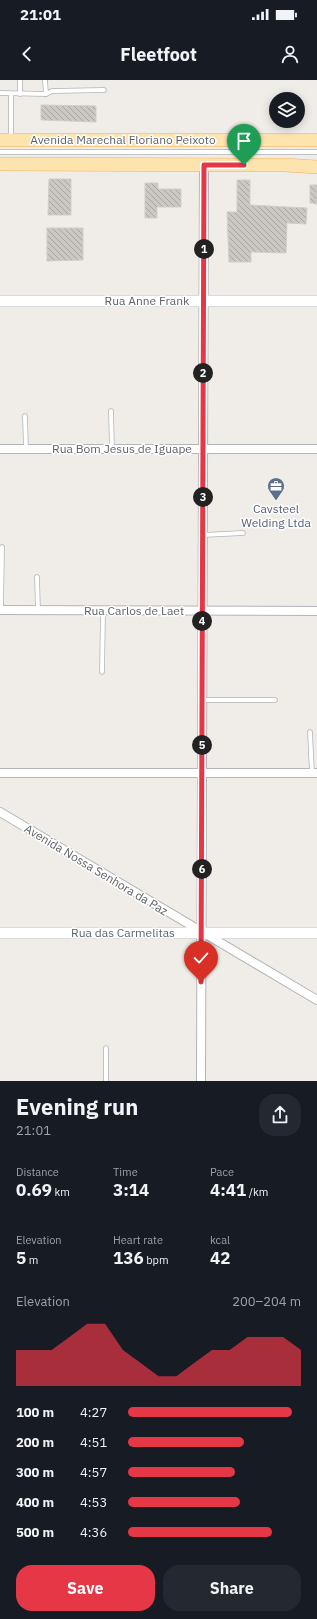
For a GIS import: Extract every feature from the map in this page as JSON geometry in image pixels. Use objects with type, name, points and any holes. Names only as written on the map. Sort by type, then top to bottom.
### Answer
[{"type":"main road","name":"Avenida Marechal Floriano Peixoto","points":[[6,140],[317,140]]},
{"type":"main road","name":"Avenida Marechal Floriano Peixoto","points":[[0,164],[284,165],[317,167]]},
{"type":"main road","name":"Rua Anne Frank","points":[[0,301],[317,302]]},
{"type":"main road","name":"Rua das Carmelitas","points":[[0,933],[317,933]]},
{"type":"street","points":[[201,1081],[204,165]]},
{"type":"street","name":"Rua Bom Jesus de Iguape","points":[[0,449],[317,449]]},
{"type":"street","name":"Rua Carlos de Laet","points":[[1,610],[317,611]]},
{"type":"street","points":[[0,773],[315,773]]},
{"type":"street","name":"Avenida Nossa Senhora da Paz","points":[[0,812],[201,933],[317,1000]]},
{"type":"lane","points":[[20,80],[20,94]]},
{"type":"lane","points":[[45,80],[46,94]]},
{"type":"lane","points":[[0,93],[46,94],[52,91],[104,90]]},
{"type":"lane","points":[[6,140],[11,94]]},
{"type":"lane","points":[[0,152],[317,152]]},
{"type":"lane","points":[[111,411],[112,449]]},
{"type":"lane","points":[[25,416],[26,449]]},
{"type":"lane","points":[[203,536],[243,533]]},
{"type":"lane","points":[[1,610],[2,547]]},
{"type":"lane","points":[[38,577],[38,610]]},
{"type":"lane","points":[[102,672],[103,610]]},
{"type":"lane","points":[[202,700],[275,700]]},
{"type":"lane","points":[[310,732],[315,773]]},
{"type":"lane","points":[[106,1048],[106,1081]]},
{"type":"building","points":[[41,105],[96,106],[96,122],[41,120]]},
{"type":"building","points":[[49,179],[71,179],[71,215],[48,215]]},
{"type":"building","points":[[237,180],[250,180],[250,205],[307,208],[306,224],[287,223],[286,253],[251,252],[251,262],[229,262],[227,212],[237,212]]},
{"type":"building","points":[[145,183],[158,183],[158,189],[181,189],[181,207],[157,207],[157,218],[145,218]]},
{"type":"building","points":[[310,185],[317,185],[317,204],[310,203]]},
{"type":"building","points":[[47,228],[83,228],[83,260],[47,261]]},
{"type":"place","name":"Cavsteel Welding Ltda","points":[[276,501]]},
{"type":"route","points":[[201,982],[204,165],[244,165]]}]
